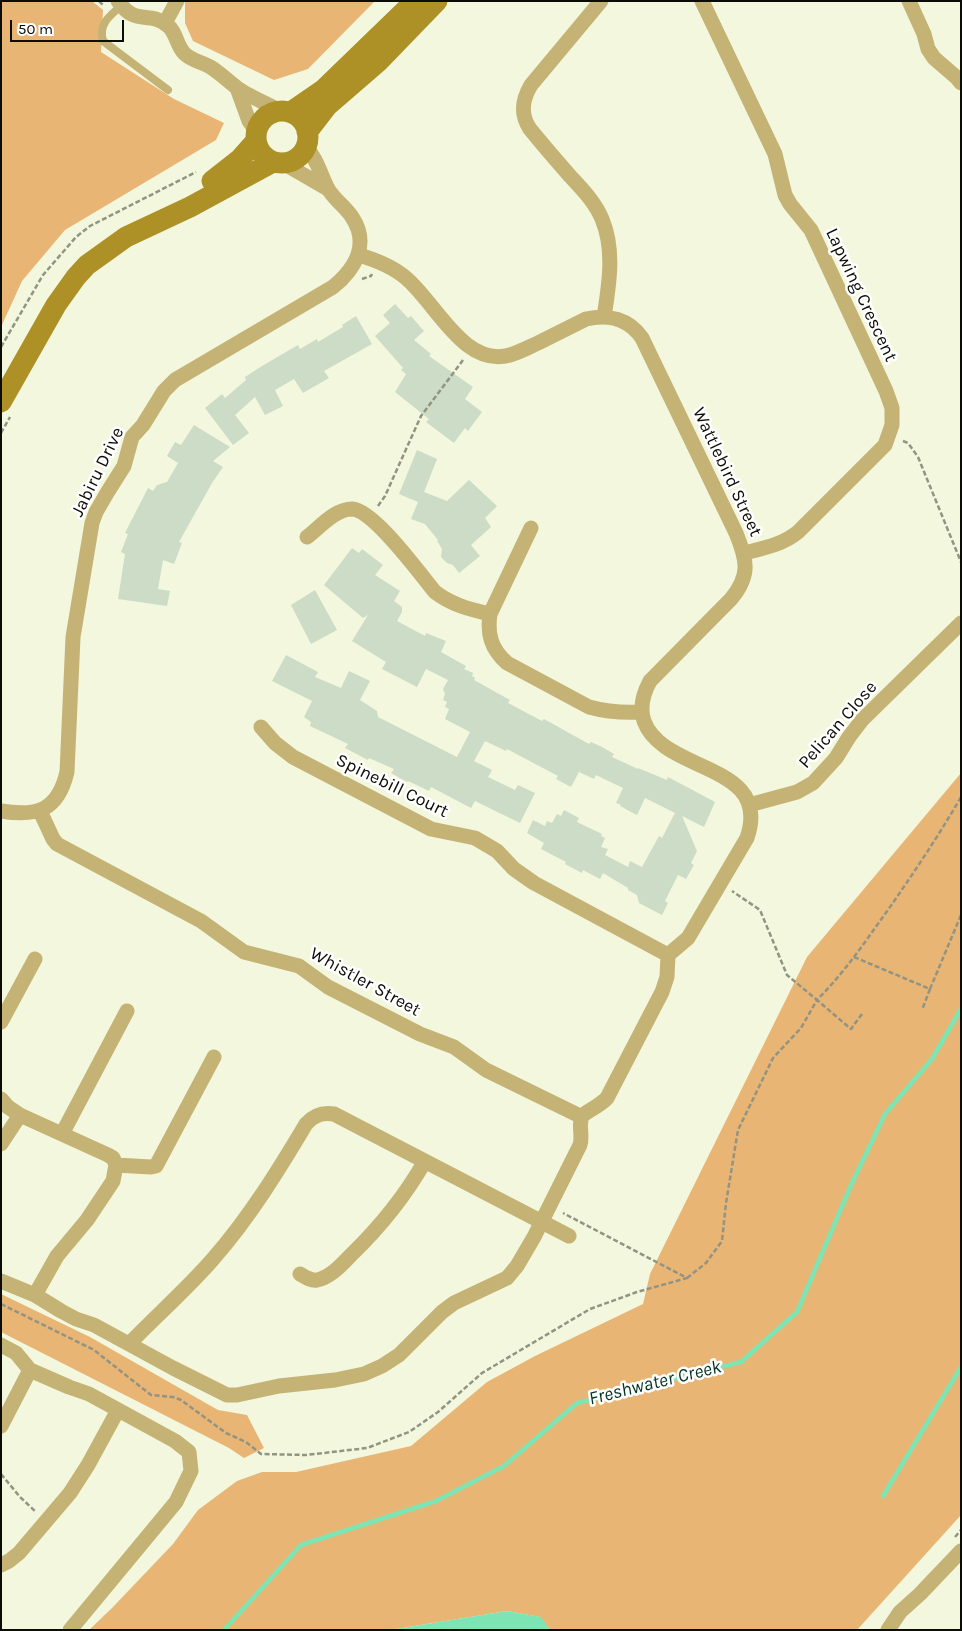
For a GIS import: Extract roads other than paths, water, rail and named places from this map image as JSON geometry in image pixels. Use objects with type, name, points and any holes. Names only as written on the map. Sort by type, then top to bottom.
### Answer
[{"type":"main road","points":[[1,378],[54,286],[81,255],[98,241],[129,222],[181,198],[210,182],[240,160],[256,136],[259,124],[265,117],[272,113],[286,111],[323,90],[416,1]]},
{"type":"main road","points":[[7,407],[56,306],[88,265],[126,237],[278,162],[296,158],[327,106],[379,61],[437,1]]},
{"type":"main road","points":[[286,111],[299,117],[304,123],[307,139]]},
{"type":"main road","points":[[256,136],[262,154],[278,162]]},
{"type":"street","points":[[164,23],[177,1]]},
{"type":"street","points":[[602,1],[531,85],[526,92],[522,107],[523,116],[530,129],[591,200],[602,218],[609,250],[610,269],[604,317]]},
{"type":"street","name":"Lapwing Crescent","points":[[702,1],[775,154],[785,195],[811,230],[886,391],[892,408],[892,425],[889,436],[877,455],[789,540],[744,553]]},
{"type":"street","points":[[909,1],[931,53],[961,83]]},
{"type":"street","points":[[120,4],[125,12],[135,17],[155,19],[164,23],[171,28],[179,47],[186,55],[210,67],[237,88],[286,111]]},
{"type":"street","points":[[237,88],[256,136]]},
{"type":"street","points":[[307,139],[328,189],[355,223],[360,240],[358,255]]},
{"type":"street","points":[[278,162],[328,189]]},
{"type":"street","name":"Wattlebird Street","points":[[358,255],[378,261],[398,271],[408,279],[460,339],[471,349],[479,353],[495,357],[511,355],[586,320],[604,317],[630,324],[648,345],[736,533],[744,553],[745,571],[744,579],[738,591],[650,681],[643,696],[642,712]]},
{"type":"street","name":"Jabiru Drive","points":[[40,811],[56,800],[67,772],[73,636],[92,523],[103,499],[124,466],[132,437],[143,425],[164,391],[175,380],[333,287],[347,276],[358,255]]},
{"type":"street","points":[[308,537],[333,516],[343,511],[362,512],[370,517],[435,592],[446,601],[490,614]]},
{"type":"street","points":[[1,1281],[35,1295],[76,1319],[94,1325],[130,1343],[173,1368],[227,1394],[237,1395],[279,1386],[334,1380],[364,1374],[382,1366],[399,1355],[442,1312],[454,1303],[507,1278],[517,1266],[552,1204],[580,1145],[584,1113],[600,1105],[610,1092],[662,992],[667,977],[668,955],[688,938],[747,838],[751,817],[745,796],[734,783],[658,741],[647,728],[642,712],[622,713],[590,707],[507,663],[499,656],[489,637],[490,614],[531,528]]},
{"type":"street","name":"Pelican Close","points":[[749,805],[797,792],[813,783],[826,771],[848,737],[862,720],[961,622]]},
{"type":"street","name":"Spinebill Court","points":[[261,726],[275,743],[293,757],[431,829],[475,838],[497,851],[519,873],[534,883],[668,955]]},
{"type":"street","points":[[1,812],[26,814],[40,811]]},
{"type":"street","name":"Whistler Street","points":[[40,811],[53,840],[57,844],[201,921],[244,952],[298,966],[328,987],[420,1034],[454,1046],[486,1070],[582,1117]]},
{"type":"street","points":[[1,1022],[35,959]]},
{"type":"street","points":[[62,1134],[127,1011]]},
{"type":"street","points":[[116,1165],[156,1166],[214,1057]]},
{"type":"street","points":[[1,1099],[8,1107],[20,1115],[108,1154],[113,1158],[116,1165],[113,1181],[87,1220],[57,1256],[35,1295]]},
{"type":"street","points":[[130,1343],[213,1259],[263,1194],[312,1118],[318,1114],[334,1114],[569,1236]]},
{"type":"street","points":[[1,1144],[20,1115]]},
{"type":"street","points":[[300,1274],[309,1280],[316,1280],[325,1277],[338,1268],[372,1234],[401,1200],[425,1161]]},
{"type":"street","points":[[1,1345],[16,1353],[30,1370],[89,1394],[184,1447],[189,1452],[190,1471],[176,1502],[70,1630]]},
{"type":"street","points":[[1,1426],[30,1370]]},
{"type":"street","points":[[1,1565],[19,1553],[70,1493],[88,1465],[118,1410]]},
{"type":"street","points":[[888,1630],[900,1612],[961,1551]]},
{"type":"lane","points":[[120,4],[107,18],[103,26],[101,34],[103,41],[168,90]]},
{"type":"waterway","name":"Freshwater Creek","points":[[224,1630],[301,1545],[436,1501],[504,1466],[577,1403],[741,1362],[797,1312],[852,1183],[885,1114],[932,1059],[961,1009]]},
{"type":"waterway","name":"Freshwater Creek","points":[[883,1496],[961,1367]]}]
